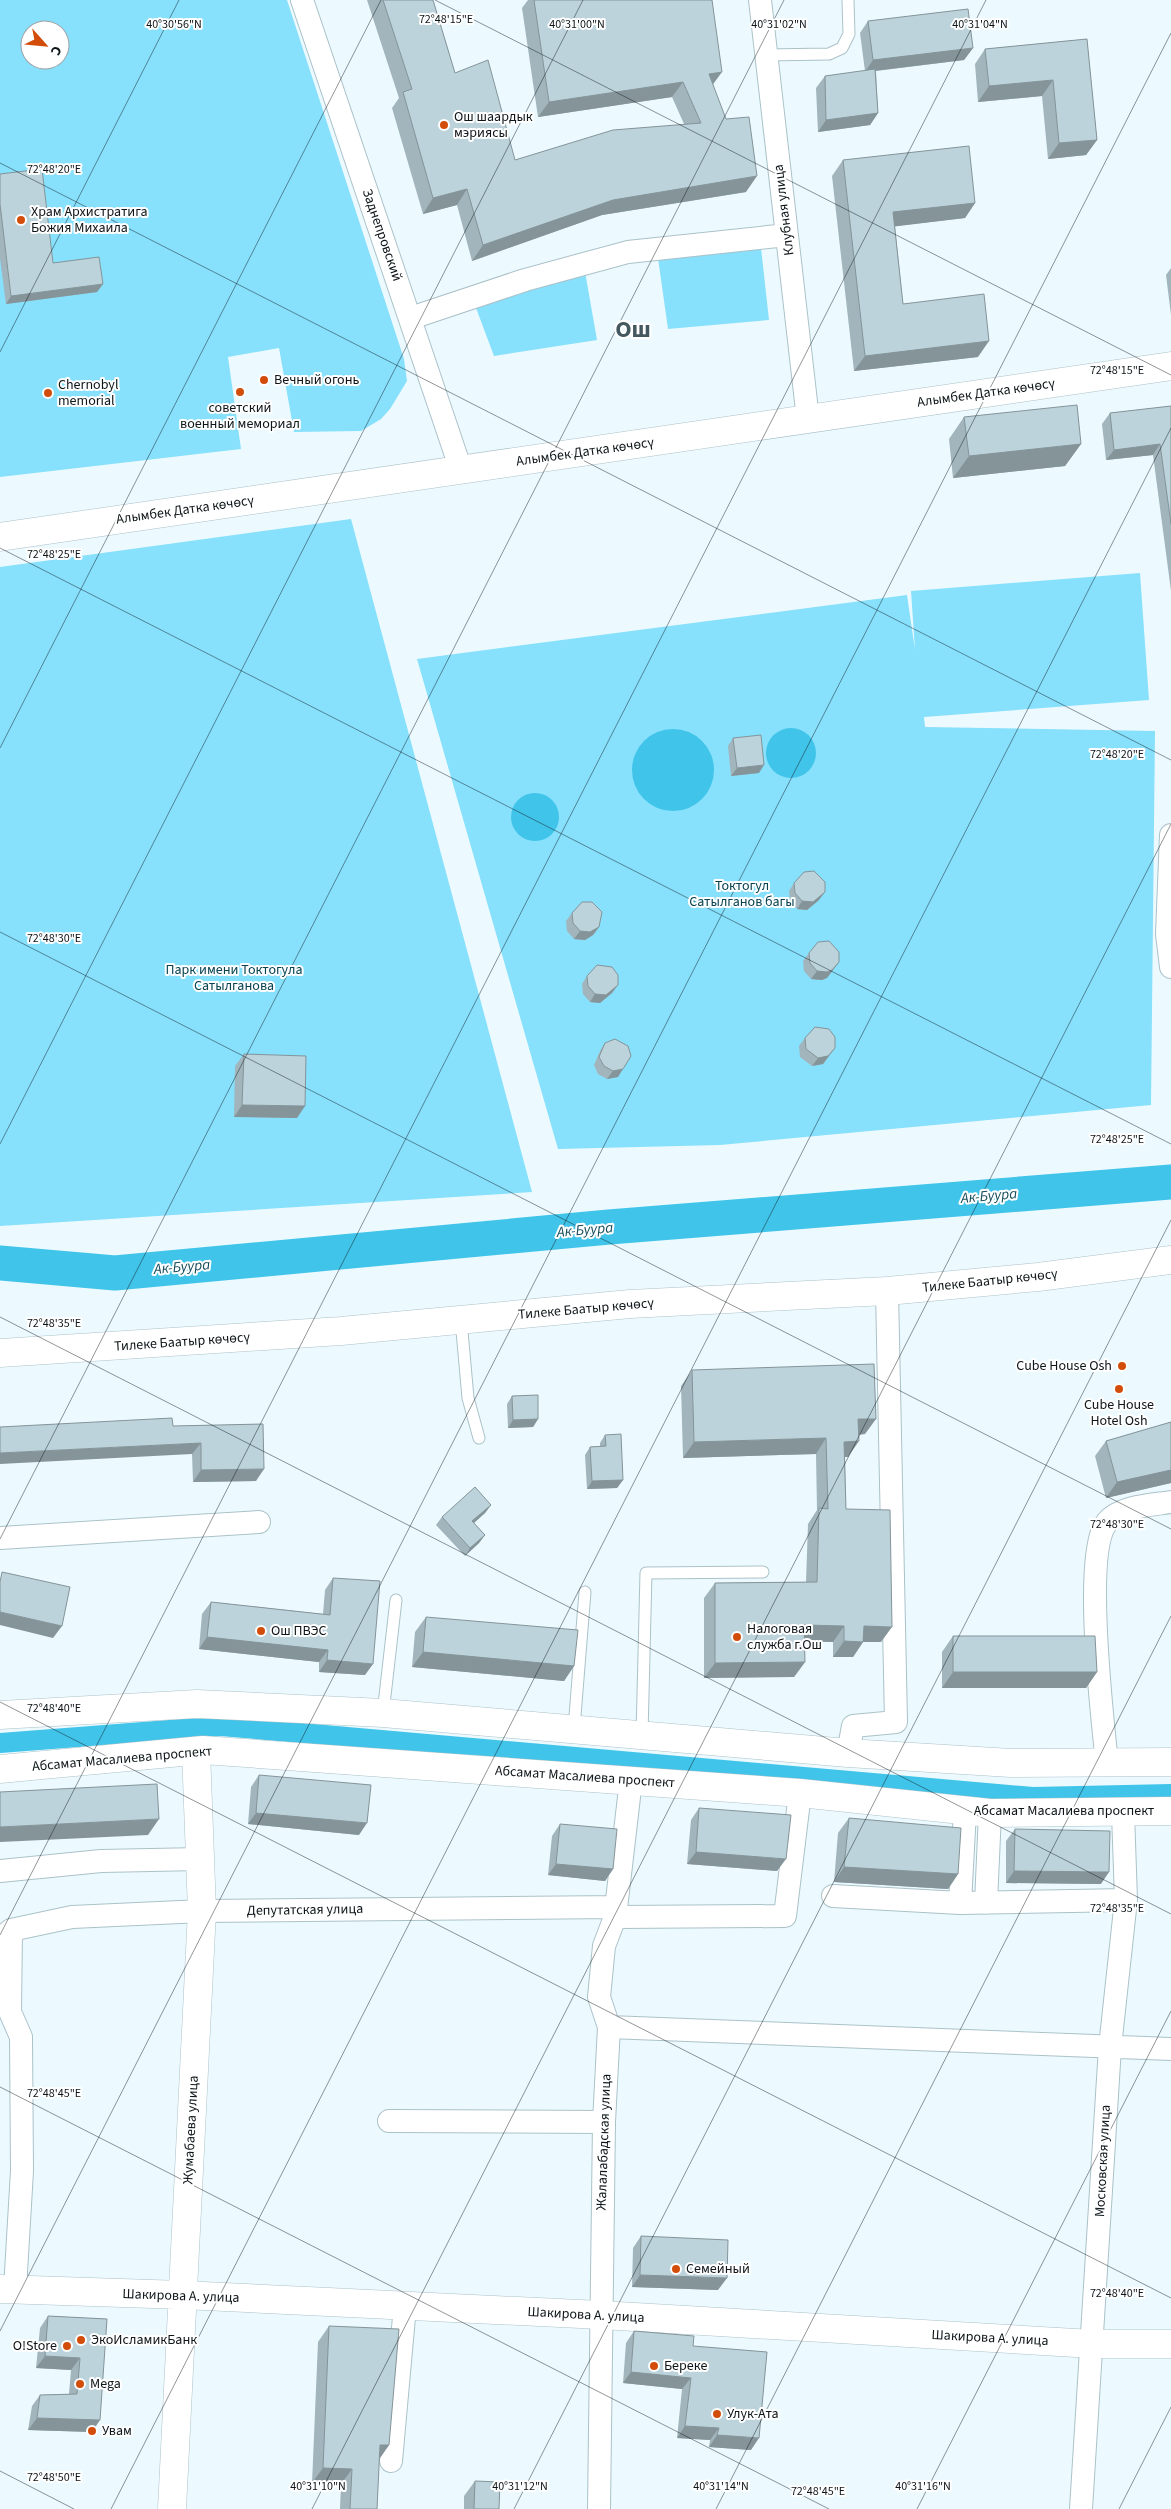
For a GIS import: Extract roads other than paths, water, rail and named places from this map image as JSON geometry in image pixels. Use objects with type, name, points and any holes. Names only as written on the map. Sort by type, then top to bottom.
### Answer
[{"type":"main road","name":"Алымбек Датка көчөсү","points":[[0,537],[1171,366]]},
{"type":"main road","name":"Тилеке Баатыр көчөсү","points":[[0,1353],[340,1331],[630,1304],[887,1291],[1038,1277],[1171,1260]]},
{"type":"main road","points":[[0,1715],[198,1704],[382,1713],[848,1753],[1011,1763],[1107,1764],[1171,1762]]},
{"type":"main road","name":"Абсамат Масалиева проспект","points":[[0,1769],[196,1750],[800,1793],[977,1812],[1122,1813],[1171,1811]]},
{"type":"main road","name":"Жумабаева улица","points":[[172,2509],[202,1911],[196,1750]]},
{"type":"main road","name":"Шакирова А. улица","points":[[8,2289],[183,2295],[601,2315],[1093,2344],[1171,2344]]},
{"type":"street","name":"Заднепровский","points":[[302,0],[461,470]]},
{"type":"street","name":"Клубная улица","points":[[760,0],[808,419]]},
{"type":"street","points":[[411,318],[525,280],[628,252],[787,235]]},
{"type":"street","points":[[1171,835],[1167,934],[1171,967]]},
{"type":"street","points":[[848,1753],[853,1726],[896,1722],[887,1291]]},
{"type":"street","points":[[1107,1764],[1095,1627],[1097,1562],[1101,1535],[1106,1522],[1125,1511],[1171,1502]]},
{"type":"street","points":[[0,1538],[259,1522]]},
{"type":"street","name":"Жалалабадская улица","points":[[599,2509],[604,2122],[608,2027],[599,1997],[604,1946],[615,1912],[632,1780]]},
{"type":"street","name":"Депутатская улица","points":[[6,1934],[72,1917],[202,1911],[615,1912],[785,1916],[800,1793]]},
{"type":"street","points":[[960,1903],[977,1812]]},
{"type":"street","points":[[977,1812],[986,1903]]},
{"type":"street","name":"Московская улица","points":[[1081,2509],[1093,2344],[1110,2047],[1126,1900],[1122,1813]]},
{"type":"street","points":[[0,1871],[102,1861],[201,1859]]},
{"type":"street","points":[[833,1896],[960,1903],[1126,1900]]},
{"type":"street","points":[[6,1934],[10,2012],[21,2037],[22,2171],[8,2289]]},
{"type":"street","points":[[608,2027],[1171,2049]]},
{"type":"street","points":[[389,2122],[604,2122]]},
{"type":"street","points":[[391,2461],[405,2306]]},
{"type":"lane","points":[[766,55],[829,54],[842,48],[849,34],[848,0]]},
{"type":"lane","points":[[460,1320],[468,1398],[479,1438]]},
{"type":"lane","points":[[642,1735],[646,1573],[763,1572]]},
{"type":"lane","points":[[574,1728],[585,1592]]},
{"type":"lane","points":[[382,1713],[396,1600]]},
{"type":"waterway","name":"Ак-Буура","points":[[0,1263],[115,1273],[609,1227],[1171,1182]]},
{"type":"waterway","points":[[0,1743],[221,1726],[1033,1797],[1171,1794]]},
{"type":"place","name":"Ош шаардык мэриясы","points":[[444,125]]},
{"type":"place","name":"Храм Архистратига Божия Михаила","points":[[21,220]]},
{"type":"place","name":"Вечный огонь","points":[[264,380]]},
{"type":"place","name":"советский военный мемориал","points":[[240,392]]},
{"type":"place","name":"Chernobyl memorial","points":[[48,393]]},
{"type":"place","name":"Cube House Osh","points":[[1122,1366]]},
{"type":"place","name":"Cube House Hotel Osh","points":[[1119,1389]]},
{"type":"place","name":"Ош ПВЭС","points":[[261,1631]]},
{"type":"place","name":"Налоговая служба г.Ош","points":[[737,1637]]},
{"type":"place","name":"Семейный","points":[[676,2269]]},
{"type":"place","name":"ЭкоИсламикБанк","points":[[81,2340]]},
{"type":"place","name":"O!Store","points":[[67,2346]]},
{"type":"place","name":"Береке","points":[[654,2366]]},
{"type":"place","name":"Mega","points":[[80,2384]]},
{"type":"place","name":"Улук-Ата","points":[[717,2414]]},
{"type":"place","name":"Увам","points":[[92,2431]]},
{"type":"district","name":"Ош","points":[[633,329]]},
{"type":"park label","name":"Токтогул Сатылганов багы","points":[[742,894]]},
{"type":"park label","name":"Парк имени Токтогула Сатылганова","points":[[234,978]]}]
